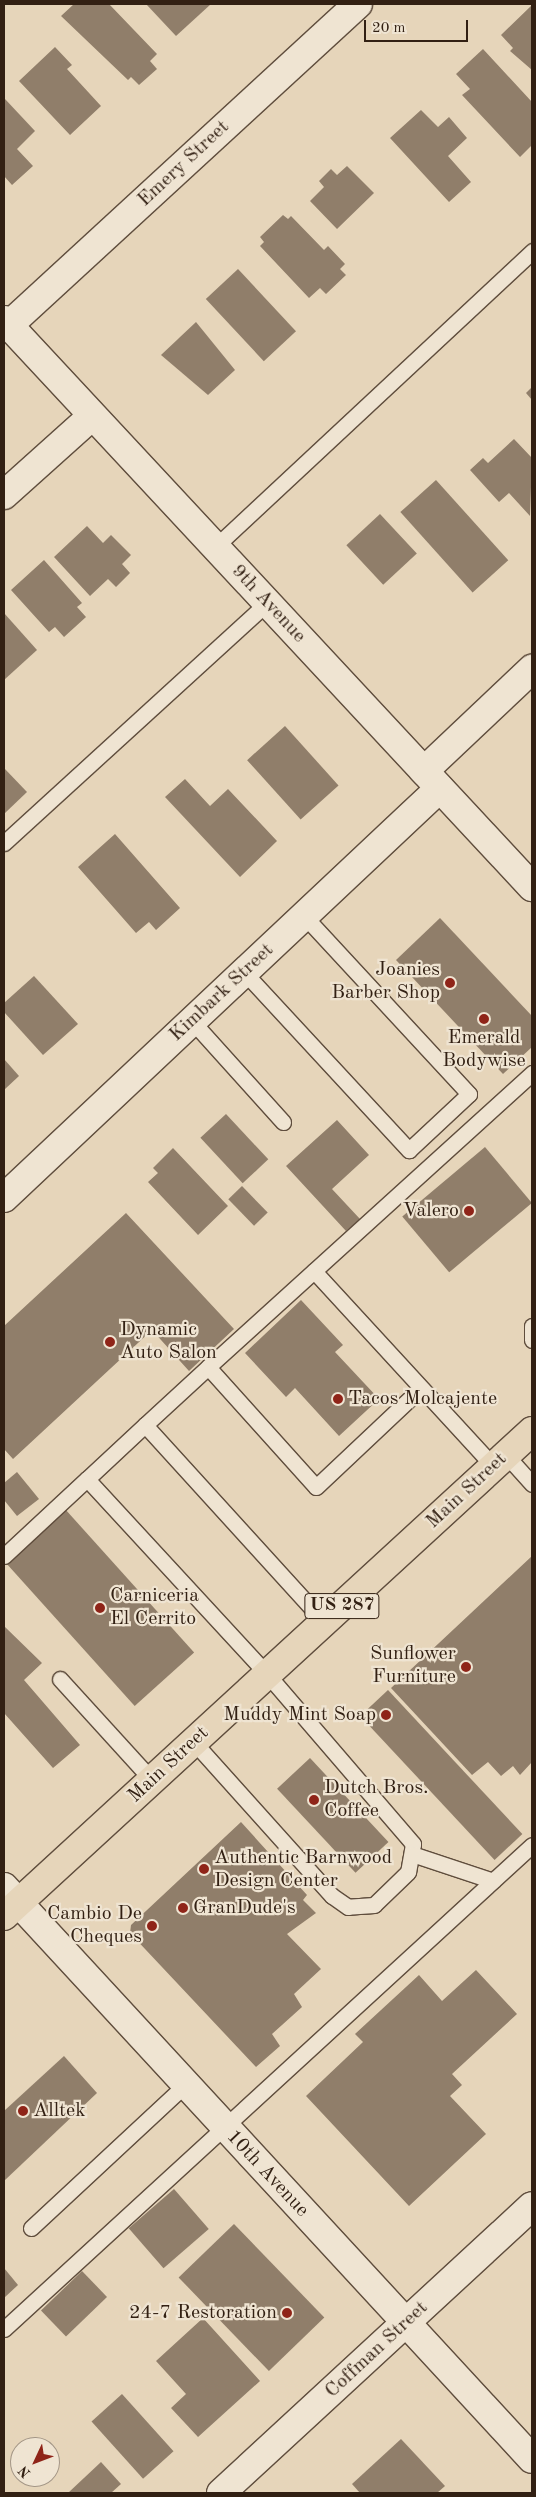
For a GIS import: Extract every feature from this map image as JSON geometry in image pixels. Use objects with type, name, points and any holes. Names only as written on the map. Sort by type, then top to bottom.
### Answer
[{"type":"highway","name":"Main Street","points":[[8,1903],[152,1780],[532,1431]]},
{"type":"street","name":"Emery Street","points":[[6,322],[358,4]]},
{"type":"street","name":"9th Avenue","points":[[6,322],[532,887]]},
{"type":"street","points":[[4,496],[92,416]]},
{"type":"street","name":"Kimbark Street","points":[[4,1198],[304,916],[432,780],[532,669]]},
{"type":"street","name":"10th Avenue","points":[[8,1903],[185,2085],[532,2459]]},
{"type":"street","name":"Coffman Street","points":[[228,2491],[532,2206]]},
{"type":"lane","points":[[215,547],[532,251]]},
{"type":"lane","points":[[4,843],[267,602]]},
{"type":"lane","points":[[244,972],[409,1150],[469,1094],[304,916]]},
{"type":"lane","points":[[192,1021],[283,1122]]},
{"type":"lane","points":[[4,1556],[208,1366],[532,1073]]},
{"type":"lane","points":[[314,1271],[421,1388],[500,1461],[532,1484]]},
{"type":"lane","points":[[208,1366],[316,1487],[421,1388]]},
{"type":"lane","points":[[145,1425],[324,1622]]},
{"type":"lane","points":[[87,1479],[267,1674],[414,1844],[408,1872],[374,1905],[348,1907],[332,1896],[194,1742]]},
{"type":"lane","points":[[60,1679],[152,1780]]},
{"type":"lane","points":[[4,2329],[532,1845]]},
{"type":"lane","points":[[412,1854],[493,1881]]},
{"type":"lane","points":[[31,2228],[185,2085]]},
{"type":"building","points":[[74,4],[109,4],[157,54],[150,61],[157,69],[139,85],[131,77],[128,80],[61,16]]},
{"type":"building","points":[[146,4],[211,4],[176,36]]},
{"type":"building","points":[[531,6],[532,70],[510,51],[513,48],[501,35]]},
{"type":"building","points":[[55,47],[72,65],[67,69],[101,106],[70,135],[19,81]]},
{"type":"building","points":[[483,49],[532,102],[532,145],[520,157],[462,95],[470,89],[456,74]]},
{"type":"building","points":[[5,99],[35,131],[17,149],[33,166],[12,185],[4,176]]},
{"type":"building","points":[[421,110],[438,127],[449,117],[467,138],[448,156],[471,182],[449,202],[390,138]]},
{"type":"building","points":[[347,166],[374,193],[337,229],[310,201],[324,187],[319,181],[331,169],[337,175]]},
{"type":"building","points":[[283,215],[288,219],[291,216],[324,250],[328,246],[345,264],[340,269],[346,275],[326,294],[320,288],[309,298],[260,246],[264,242],[260,237]]},
{"type":"building","points":[[238,269],[296,331],[264,361],[206,299]]},
{"type":"building","points":[[196,322],[235,370],[208,395],[161,355]]},
{"type":"building","points":[[532,387],[532,400],[526,393]]},
{"type":"building","points":[[514,439],[532,458],[530,516],[509,493],[499,502],[470,470],[483,458],[488,463]]},
{"type":"building","points":[[436,480],[508,560],[473,592],[400,512]]},
{"type":"building","points":[[380,514],[417,553],[383,585],[346,545]]},
{"type":"building","points":[[87,526],[103,543],[111,535],[131,555],[122,564],[130,573],[116,587],[108,579],[90,596],[54,557]]},
{"type":"building","points":[[44,560],[82,603],[77,607],[86,617],[64,637],[55,627],[49,632],[11,590]]},
{"type":"building","points":[[4,613],[37,650],[4,680]]},
{"type":"building","points":[[285,726],[339,785],[301,820],[247,760]]},
{"type":"building","points":[[4,768],[27,792],[4,814]]},
{"type":"building","points":[[185,779],[210,806],[228,789],[277,841],[240,877],[165,797]]},
{"type":"building","points":[[115,834],[180,908],[156,930],[149,922],[136,933],[78,867]]},
{"type":"building","points":[[440,918],[532,1016],[532,1047],[503,1074],[396,960]]},
{"type":"building","points":[[34,976],[78,1024],[43,1055],[4,1012],[4,1003]]},
{"type":"building","points":[[4,1059],[19,1076],[4,1090]]},
{"type":"building","points":[[226,1114],[268,1159],[243,1183],[200,1138]]},
{"type":"building","points":[[337,1120],[369,1155],[332,1189],[360,1219],[346,1231],[286,1166]]},
{"type":"building","name":"Valero","points":[[485,1147],[532,1203],[449,1272],[402,1216]]},
{"type":"building","points":[[173,1148],[228,1206],[198,1235],[148,1182],[158,1173],[153,1168]]},
{"type":"building","points":[[242,1186],[268,1213],[254,1226],[228,1199]]},
{"type":"building","points":[[126,1213],[234,1329],[189,1371],[152,1330],[13,1459],[4,1449],[4,1326]]},
{"type":"building","points":[[301,1300],[343,1345],[335,1352],[379,1399],[339,1436],[295,1388],[286,1397],[245,1353]]},
{"type":"building","points":[[17,1472],[39,1499],[17,1516],[4,1500],[4,1483]]},
{"type":"building","name":"Carniceria El Cerrito","points":[[65,1509],[194,1652],[135,1706],[6,1563]]},
{"type":"building","points":[[532,1556],[532,1762],[520,1775],[513,1766],[501,1776],[488,1762],[472,1775],[391,1688]]},
{"type":"building","points":[[4,1626],[42,1663],[24,1680],[80,1745],[53,1768],[4,1713]]},
{"type":"building","points":[[388,1690],[522,1834],[495,1860],[360,1716]]},
{"type":"building","points":[[310,1758],[388,1842],[356,1873],[277,1789]]},
{"type":"building","points":[[241,1822],[307,1895],[303,1900],[316,1913],[287,1934],[321,1969],[294,1994],[302,2007],[272,2034],[280,2046],[256,2067],[130,1933],[131,1925]]},
{"type":"building","points":[[476,1970],[517,2014],[452,2074],[462,2085],[450,2096],[486,2134],[409,2206],[306,2096],[363,2042],[355,2034],[419,1975],[442,2001]]},
{"type":"building","points":[[64,2056],[97,2093],[4,2181],[4,2111]]},
{"type":"building","points":[[174,2189],[209,2229],[163,2268],[129,2228]]},
{"type":"building","points":[[234,2224],[324,2318],[269,2371],[179,2277]]},
{"type":"building","points":[[4,2268],[18,2285],[4,2298]]},
{"type":"building","points":[[82,2271],[107,2297],[66,2336],[41,2311]]},
{"type":"building","points":[[203,2318],[260,2381],[198,2437],[171,2408],[186,2394],[156,2361]]},
{"type":"building","points":[[122,2394],[174,2451],[143,2479],[92,2421]]},
{"type":"building","points":[[401,2439],[445,2486],[437,2493],[360,2493],[352,2484]]},
{"type":"building","points":[[101,2462],[121,2484],[111,2493],[68,2493]]},
{"type":"place","name":"Joanies Barber Shop","points":[[450,983]]},
{"type":"place","name":"Emerald Bodywise","points":[[484,1019]]},
{"type":"place","name":"Valero","points":[[469,1211]]},
{"type":"place","name":"Dynamic Auto Salon","points":[[110,1342]]},
{"type":"place","name":"Tacos Molcajente","points":[[338,1399]]},
{"type":"place","name":"Carniceria El Cerrito","points":[[100,1608]]},
{"type":"place","name":"Sunflower Furniture","points":[[466,1667]]},
{"type":"place","name":"Muddy Mint Soap","points":[[386,1715]]},
{"type":"place","name":"Dutch Bros. Coffee","points":[[314,1800]]},
{"type":"place","name":"Authentic Barnwood Design Center","points":[[204,1869]]},
{"type":"place","name":"GranDude's","points":[[183,1908]]},
{"type":"place","name":"Cambio De Cheques","points":[[152,1926]]},
{"type":"place","name":"Alltek","points":[[23,2111]]},
{"type":"place","name":"24-7 Restoration","points":[[287,2313]]}]
